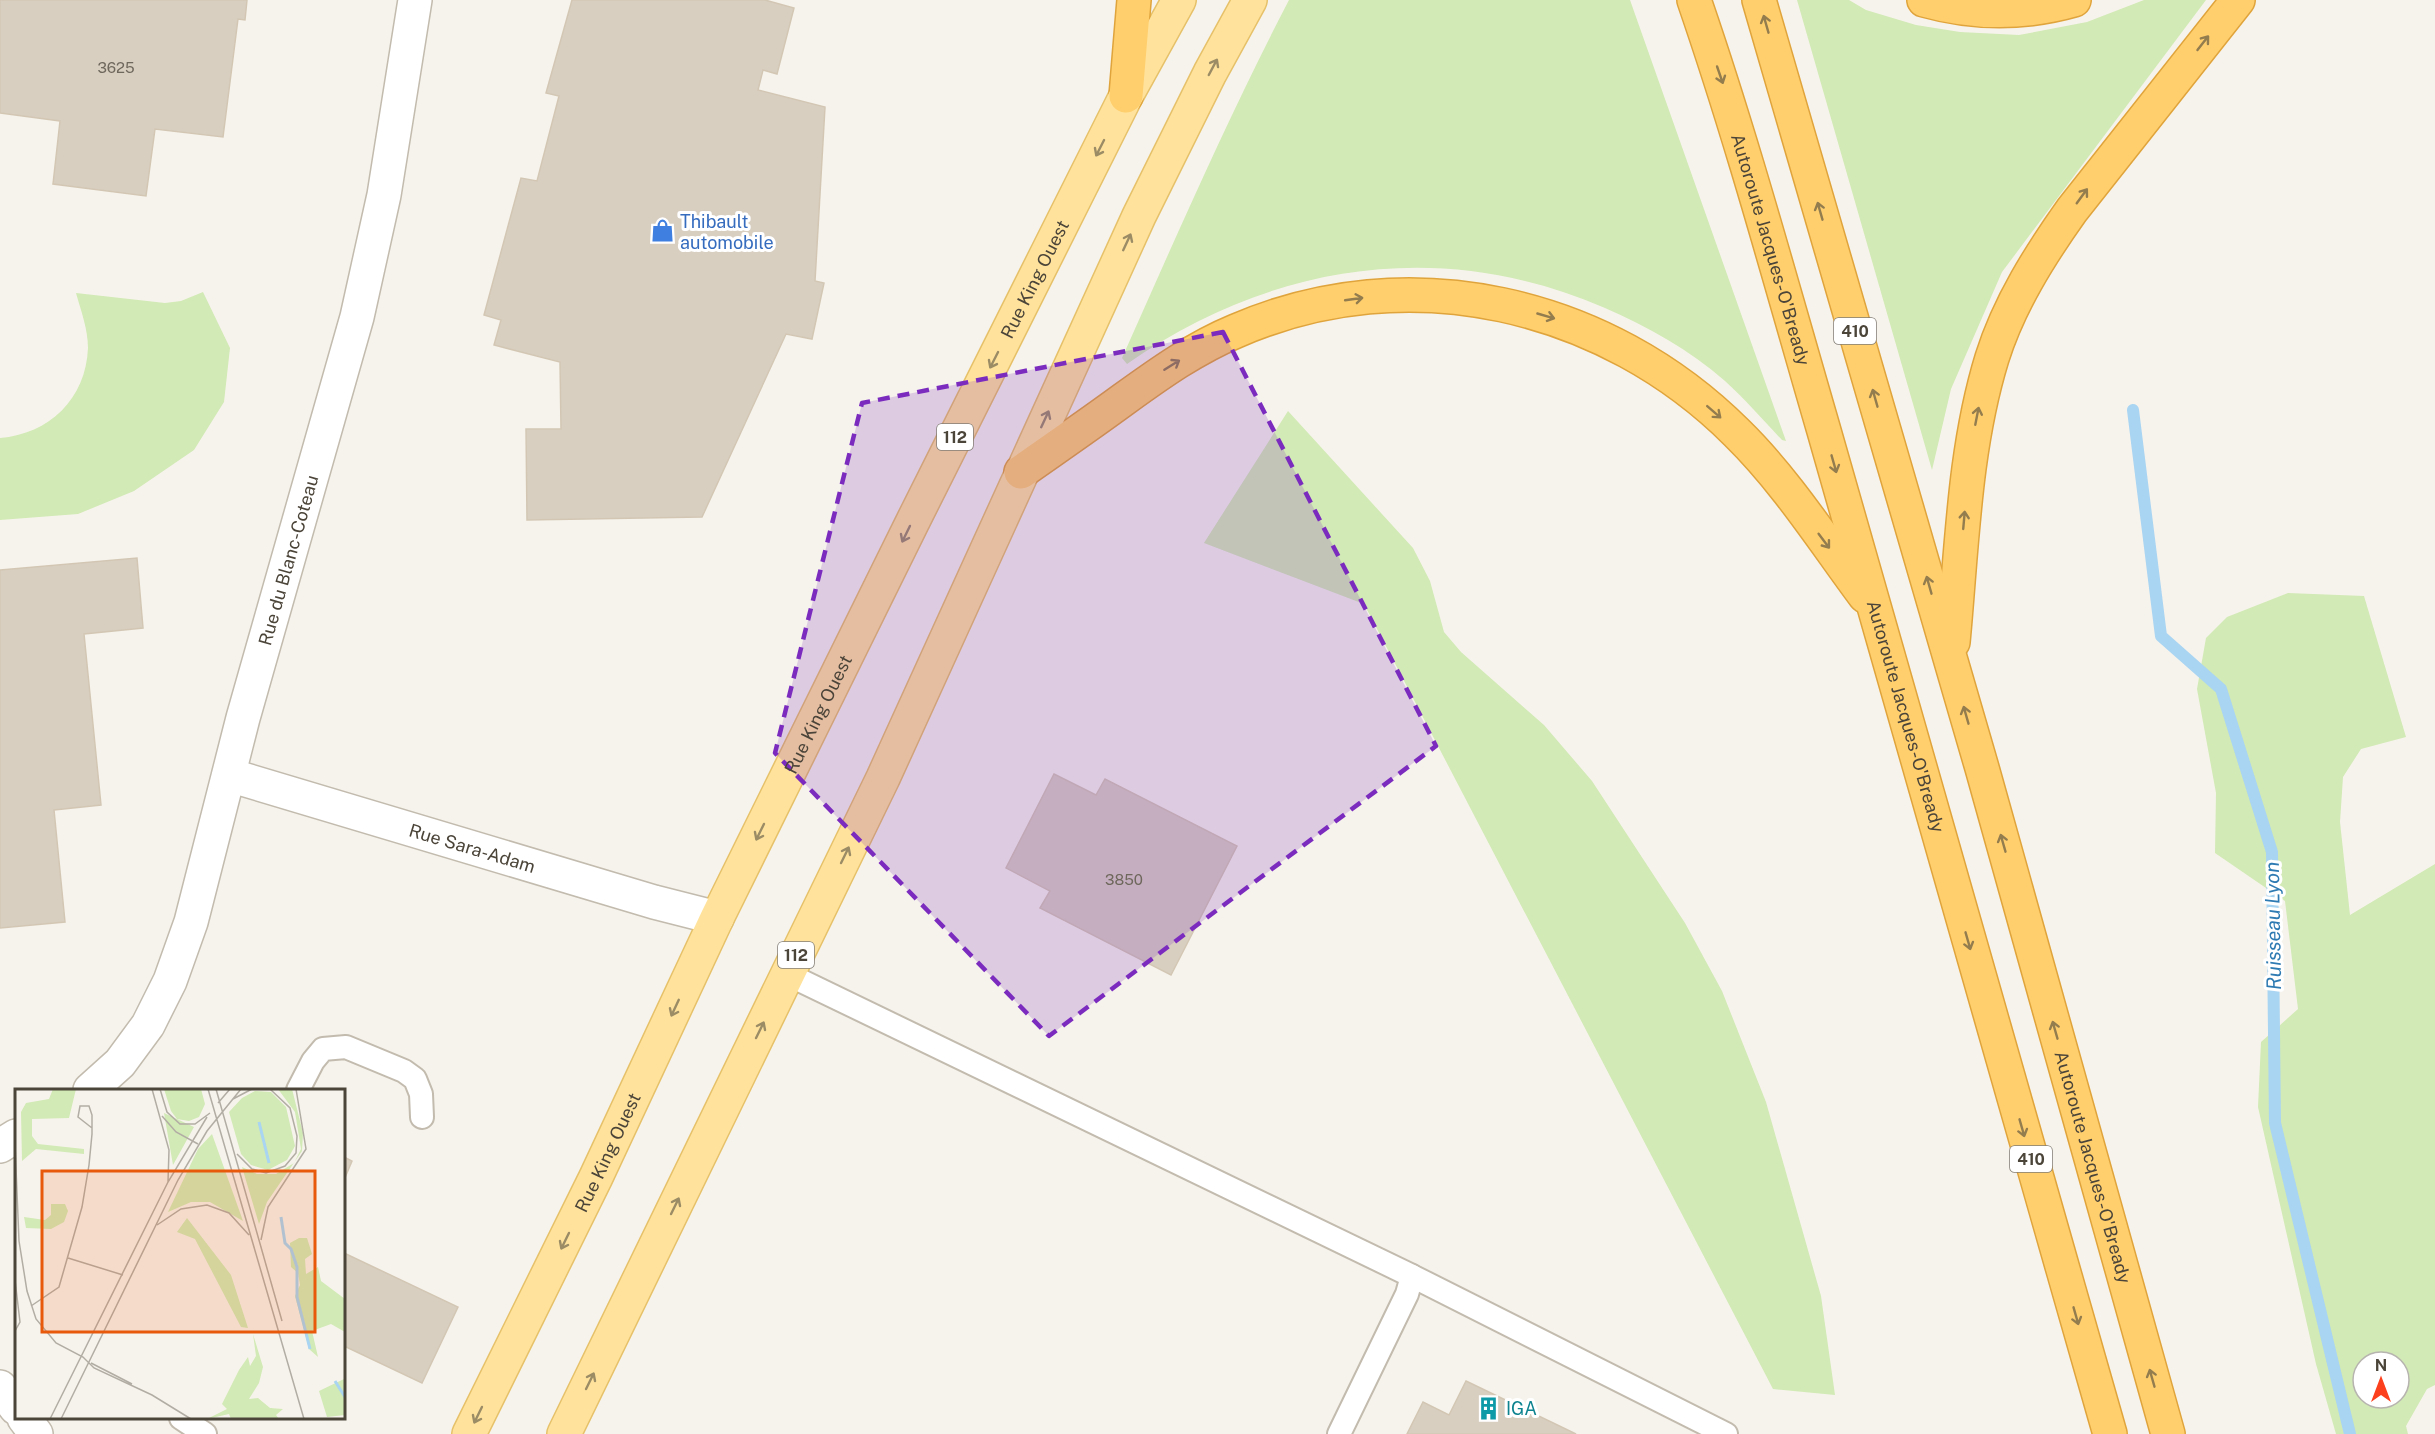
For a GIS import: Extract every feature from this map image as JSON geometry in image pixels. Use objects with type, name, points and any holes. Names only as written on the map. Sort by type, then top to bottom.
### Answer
[{"type":"highway","points":[[1126,96],[1134,0]]},
{"type":"highway","name":"Autoroute Jacques-O'Bready","points":[[1694,0],[1726,93],[1877,612],[1952,885],[2110,1434]]},
{"type":"highway","name":"Autoroute Jacques-O'Bready","points":[[1759,0],[1951,662],[2168,1434]]},
{"type":"highway","points":[[1924,0],[1998,12],[2048,7],[2074,0]]},
{"type":"highway","points":[[1951,662],[1974,432],[1984,385],[2003,330],[2028,278],[2054,235],[2105,166],[2238,0]]},
{"type":"highway","points":[[1021,472],[1164,370],[1212,342],[1261,321],[1309,306],[1364,297],[1417,295],[1493,303],[1546,316],[1597,334],[1644,359],[1698,398],[1730,426],[1763,461],[1877,612]]},
{"type":"main road","name":"Rue King Ouest","points":[[469,1434],[597,1177],[717,918],[1126,96],[1179,0]]},
{"type":"main road","name":"112","points":[[564,1434],[883,778],[1021,472],[1176,139],[1250,0]]},
{"type":"street","name":"Rue du Blanc-Coteau","points":[[91,1089],[120,1063],[148,1025],[170,981],[191,922],[229,775],[360,306],[384,195],[415,0]]},
{"type":"street","name":"Rue Sara-Adam","points":[[229,775],[654,902],[717,918]]},
{"type":"street","points":[[0,1146],[15,1137]]},
{"type":"street","points":[[0,1387],[15,1407]]},
{"type":"street","points":[[25,1419],[36,1434]]},
{"type":"lane","points":[[787,974],[1412,1276],[1726,1434]]},
{"type":"lane","points":[[298,1089],[313,1060],[323,1049],[346,1047],[404,1071],[415,1079],[421,1094],[422,1117]]},
{"type":"lane","points":[[1339,1434],[1407,1294],[1412,1276]]},
{"type":"lane","points":[[182,1419],[205,1434]]},
{"type":"highlighted area","points":[[1223,332],[1436,746],[1049,1036],[775,753],[862,403]]},
{"type":"green space","points":[[1289,0],[1630,0],[1786,441],[1782,440],[1740,395],[1712,370],[1653,331],[1605,308],[1544,286],[1482,273],[1420,268],[1359,272],[1299,283],[1240,303],[1182,330],[1127,364],[1122,358],[1182,222]]},
{"type":"green space","points":[[1797,0],[1849,0],[1866,10],[1916,25],[1960,32],[2019,35],[2087,22],[2144,0],[2206,0],[2002,272],[1951,389],[1932,470]]},
{"type":"green space","points":[[203,292],[230,348],[224,402],[194,450],[134,491],[78,514],[0,520],[0,438],[34,429],[62,411],[80,383],[86,366],[88,341],[76,293],[165,303],[181,301]]},
{"type":"green space","points":[[1288,411],[1413,548],[1430,581],[1444,632],[1461,652],[1544,725],[1592,781],[1685,923],[1722,991],[1766,1102],[1821,1296],[1835,1395],[1773,1389],[1364,604],[1204,543]]},
{"type":"green space","points":[[2288,593],[2364,596],[2406,737],[2361,749],[2343,777],[2340,822],[2350,915],[2435,864],[2435,1385],[2427,1389],[2406,1426],[2408,1434],[2336,1434],[2316,1364],[2258,1107],[2261,1042],[2298,1009],[2285,901],[2215,853],[2216,793],[2197,689],[2206,638],[2227,617]]},
{"type":"building","points":[[0,0],[247,0],[245,20],[238,19],[223,137],[155,129],[146,196],[53,184],[60,121],[0,113]]},
{"type":"building","name":"Thibault automobile","points":[[572,0],[765,0],[794,8],[777,74],[763,70],[758,90],[825,107],[815,281],[824,283],[812,339],[786,334],[702,517],[527,520],[526,429],[561,429],[560,362],[494,345],[501,320],[484,315],[521,178],[537,181],[559,96],[546,93]]},
{"type":"building","points":[[137,558],[143,628],[84,634],[101,805],[54,810],[65,922],[0,928],[0,570]]},
{"type":"building","points":[[1054,774],[1096,795],[1105,779],[1237,846],[1171,975],[1040,908],[1050,891],[1006,868]]},
{"type":"building","points":[[345,1158],[352,1161],[345,1178]]},
{"type":"building","points":[[345,1253],[458,1307],[422,1383],[345,1346]]},
{"type":"building","name":"IGA","points":[[1466,1381],[1576,1434],[1407,1434],[1423,1402],[1449,1415]]},
{"type":"waterway","name":"Ruisseau Lyon","points":[[2133,410],[2161,636],[2221,689],[2272,852],[2275,1123],[2350,1434]]},
{"type":"place","name":"Thibault automobile","points":[[662,231]]},
{"type":"place","name":"IGA","points":[[1488,1408]]}]
